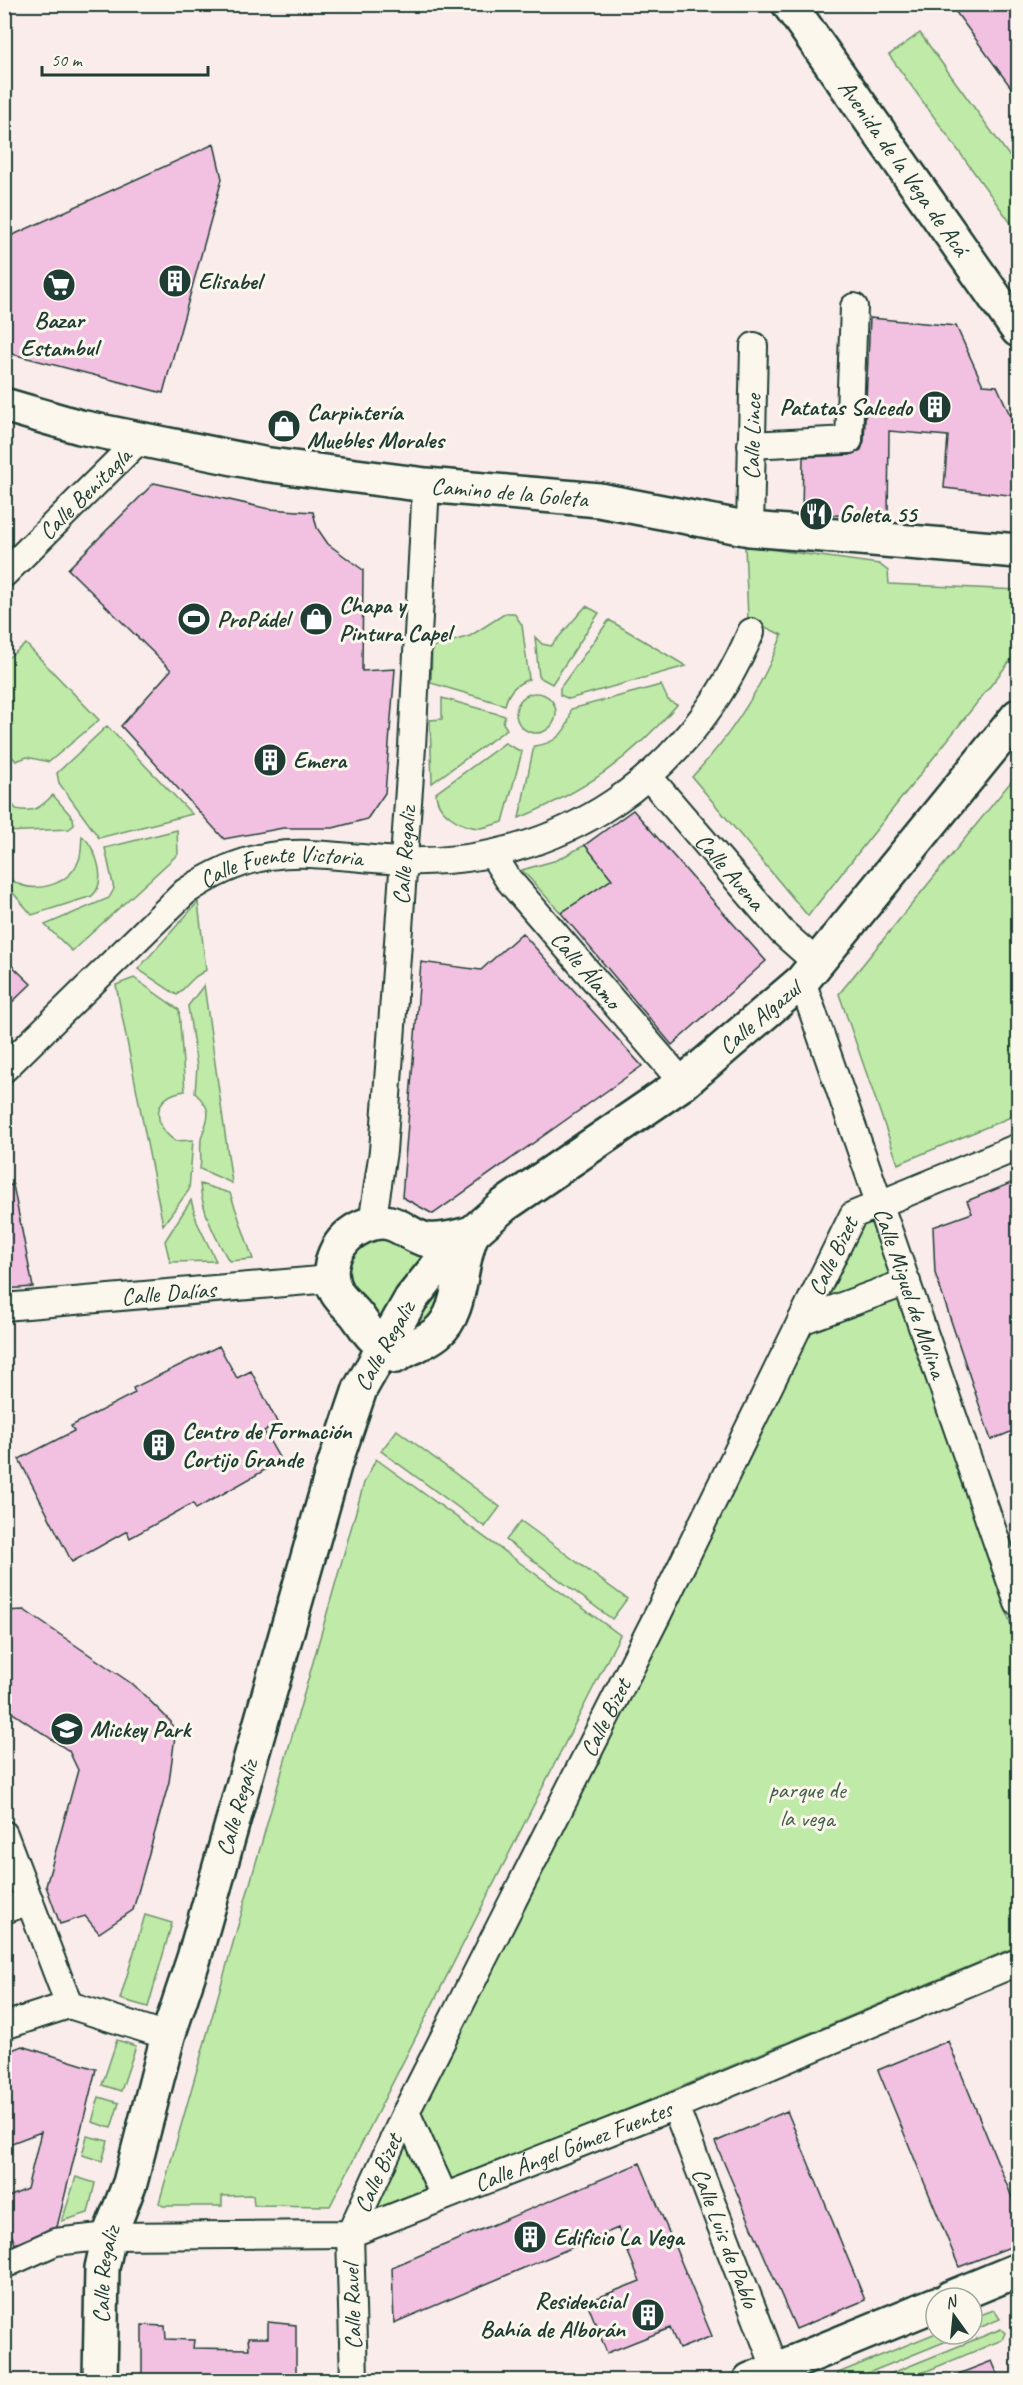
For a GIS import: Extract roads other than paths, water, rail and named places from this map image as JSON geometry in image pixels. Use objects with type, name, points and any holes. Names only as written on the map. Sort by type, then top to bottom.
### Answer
[{"type":"street","name":"Avenida de la Vega de Acá","points":[[789,4],[1018,330]]},
{"type":"street","points":[[751,445],[849,440],[854,307]]},
{"type":"street","name":"Calle Lince","points":[[750,529],[754,346]]},
{"type":"street","name":"Camino de la Goleta","points":[[4,405],[140,440],[263,464],[426,485],[598,500],[750,529],[1018,551]]},
{"type":"street","name":"Calle Benitagla","points":[[4,574],[140,440]]},
{"type":"street","name":"Calle Regaliz","points":[[372,1224],[382,1151],[404,861],[426,485]]},
{"type":"street","name":"Calle Fuente Victoria","points":[[4,1069],[185,892],[212,874],[255,857],[294,853],[404,861],[466,860],[535,844],[580,823],[648,776],[678,748],[711,709],[734,671],[751,632]]},
{"type":"street","name":"Calle Algazul","points":[[440,1258],[473,1233],[502,1206],[683,1083],[809,972],[1018,716]]},
{"type":"street","name":"Calle Avena","points":[[648,776],[781,931],[809,972]]},
{"type":"street","name":"Calle Álamo","points":[[493,855],[508,879],[683,1083]]},
{"type":"street","name":"Calle Miguel de Molina","points":[[809,972],[878,1206],[1012,1558],[1018,1603]]},
{"type":"street","name":"Calle Bizet","points":[[350,2234],[406,2112],[650,1632],[853,1215],[1018,1147]]},
{"type":"street","points":[[383,1347],[345,1304],[331,1279],[331,1266],[338,1248],[350,1234],[372,1224],[402,1226],[440,1258]]},
{"type":"street","name":"Calle Regaliz","points":[[100,2380],[102,2268],[109,2236],[130,2183],[168,2036],[194,1958],[334,1466],[383,1347],[411,1299],[440,1258]]},
{"type":"street","name":"Calle Dalías","points":[[4,1307],[331,1279]]},
{"type":"street","name":"Calle Bizet","points":[[801,1321],[907,1282]]},
{"type":"street","points":[[4,1834],[69,2004]]},
{"type":"street","points":[[4,1910],[30,1901]]},
{"type":"street","name":"Calle Ángel Gómez Fuentes","points":[[4,2265],[55,2242],[109,2236],[350,2234],[675,2106],[1018,1962]]},
{"type":"street","points":[[4,2026],[69,2004],[168,2036]]},
{"type":"street","name":"Calle Luis de Pablo","points":[[675,2106],[763,2375]]},
{"type":"street","name":"Calle Bizet","points":[[406,2112],[444,2196]]},
{"type":"street","name":"Calle Ravel","points":[[350,2234],[354,2380]]},
{"type":"street","points":[[979,2286],[1018,2270]]},
{"type":"street","points":[[763,2375],[924,2309]]},
{"type":"place","name":"Elisabel","points":[[175,281]]},
{"type":"place","name":"Bazar Estambul","points":[[59,285]]},
{"type":"place","name":"Patatas Salcedo","points":[[935,407]]},
{"type":"place","name":"Carpintería Muebles Morales","points":[[284,426]]},
{"type":"place","name":"Goleta 55","points":[[816,514]]},
{"type":"place","name":"ProPádel","points":[[194,619]]},
{"type":"place","name":"Chapa y Pintura Capel","points":[[316,619]]},
{"type":"place","name":"Emera","points":[[270,760]]},
{"type":"place","name":"Centro de Formación Cortijo Grande","points":[[159,1445]]},
{"type":"place","name":"Mickey Park","points":[[67,1729]]},
{"type":"place","name":"Edificio La Vega","points":[[530,2237]]},
{"type":"place","name":"Residencial Bahía de Alborán","points":[[648,2315]]},
{"type":"park label","name":"parque de la vega","points":[[807,1804]]}]
